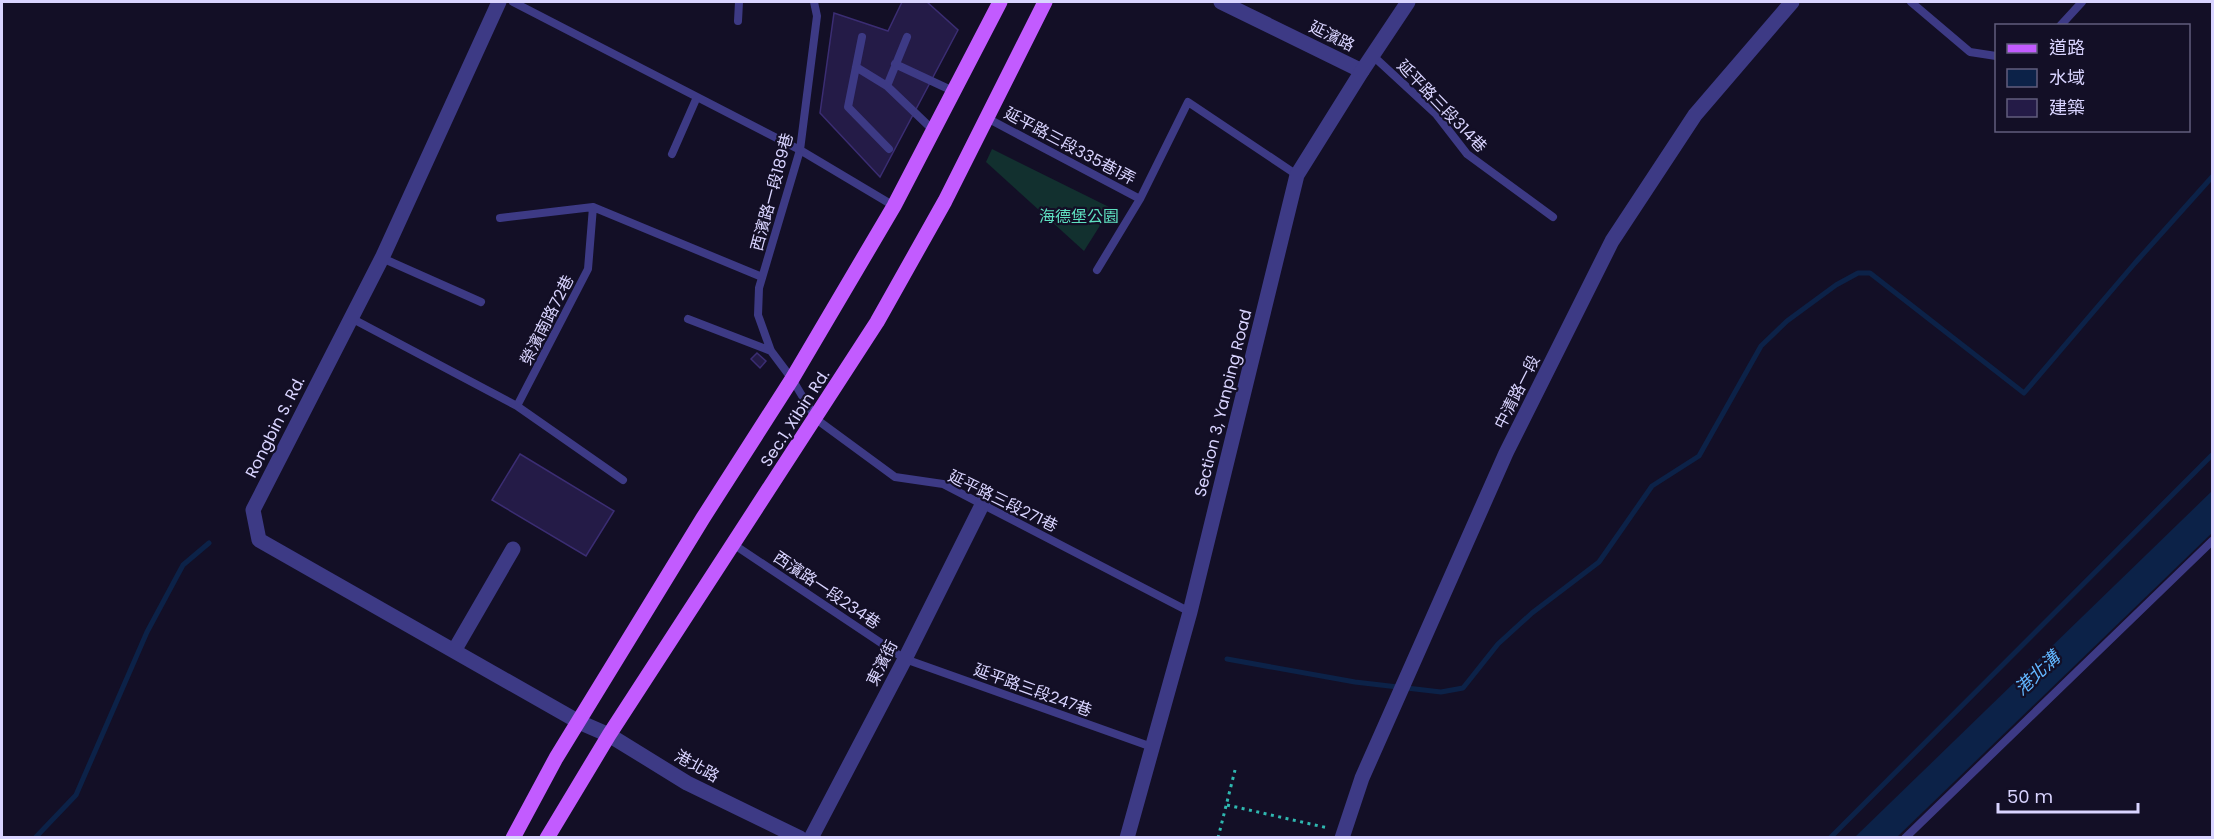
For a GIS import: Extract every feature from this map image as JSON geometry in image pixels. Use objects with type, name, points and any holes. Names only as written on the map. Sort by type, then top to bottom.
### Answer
[{"type":"main road","name":"Sec.1, Xibin Rd.","points":[[513,837],[579,722],[703,518],[792,380],[894,206],[1000,2]]},
{"type":"main road","name":"Sec.1, Xibin Rd.","points":[[547,837],[609,735],[877,322],[945,201],[1045,2]]},
{"type":"street","name":"Rongbin S. Rd.","points":[[499,2],[382,258],[253,510],[259,540],[579,722]]},
{"type":"street","name":"延濱路","points":[[1221,2],[1362,70]]},
{"type":"street","name":"Section 3, Yanping Road","points":[[1127,837],[1190,612],[1297,175],[1372,54],[1408,2]]},
{"type":"street","name":"中清路一段","points":[[1343,835],[1362,778],[1506,453],[1612,241],[1695,115],[1792,2]]},
{"type":"street","name":"東濱街","points":[[811,837],[905,659],[983,503]]},
{"type":"street","points":[[454,651],[513,549]]},
{"type":"street","name":"港北路","points":[[579,722],[609,735],[687,783],[800,837]]},
{"type":"lane","points":[[513,2],[800,150],[894,206]]},
{"type":"lane","points":[[738,21],[739,2]]},
{"type":"lane","name":"西濱路一段189巷","points":[[792,380],[771,351],[758,315],[759,288],[800,150],[817,16],[814,2]]},
{"type":"lane","points":[[1911,2],[1970,52],[1995,56]]},
{"type":"lane","points":[[2062,24],[2082,2]]},
{"type":"lane","points":[[862,37],[848,107],[889,149]]},
{"type":"lane","points":[[887,86],[907,37]]},
{"type":"lane","name":"延平路三段314巷","points":[[1372,54],[1436,114],[1467,154],[1553,217]]},
{"type":"lane","points":[[895,64],[953,92]]},
{"type":"lane","points":[[856,67],[887,86],[933,130]]},
{"type":"lane","points":[[672,154],[697,97]]},
{"type":"lane","name":"延平路三段335巷1弄","points":[[1097,270],[1140,199],[1188,102],[1297,175]]},
{"type":"lane","name":"延平路三段335巷1弄","points":[[987,118],[1140,199]]},
{"type":"lane","points":[[500,218],[593,207],[762,277]]},
{"type":"lane","name":"榮濱南路72巷","points":[[517,406],[588,269],[593,207]]},
{"type":"lane","points":[[382,258],[481,302]]},
{"type":"lane","points":[[351,318],[517,406],[622,480]]},
{"type":"lane","points":[[688,319],[771,351]]},
{"type":"lane","name":"延平路三段271巷","points":[[792,380],[816,419],[895,477],[943,484],[1190,612]]},
{"type":"lane","points":[[1905,837],[2212,541]]},
{"type":"lane","name":"西濱路一段234巷","points":[[733,544],[905,659]]},
{"type":"lane","name":"延平路三段247巷","points":[[905,659],[1153,747]]},
{"type":"path","points":[[1218,837],[1235,770]]},
{"type":"path","points":[[1227,805],[1343,835]]},
{"type":"green space","name":"海德堡公園","points":[[992,149],[1111,208],[1084,251],[986,162]]},
{"type":"water","name":"港北溝","points":[[2212,491],[2212,533],[1897,837],[1855,837]]},
{"type":"building","points":[[902,2],[927,2],[958,30],[880,177],[820,113],[834,13],[888,31]]},
{"type":"building","points":[[757,353],[766,361],[760,368],[751,359]]},
{"type":"building","points":[[520,454],[614,511],[586,556],[492,500]]},
{"type":"waterway","points":[[1227,659],[1355,682],[1441,692],[1463,688],[1498,644],[1532,613],[1599,562],[1652,486],[1699,456],[1761,346],[1787,321],[1836,285],[1858,273],[1870,273],[2024,393],[2212,177]]},
{"type":"waterway","points":[[1830,838],[2212,455]]},
{"type":"waterway","points":[[35,838],[76,795],[147,632],[183,565],[209,543]]}]
